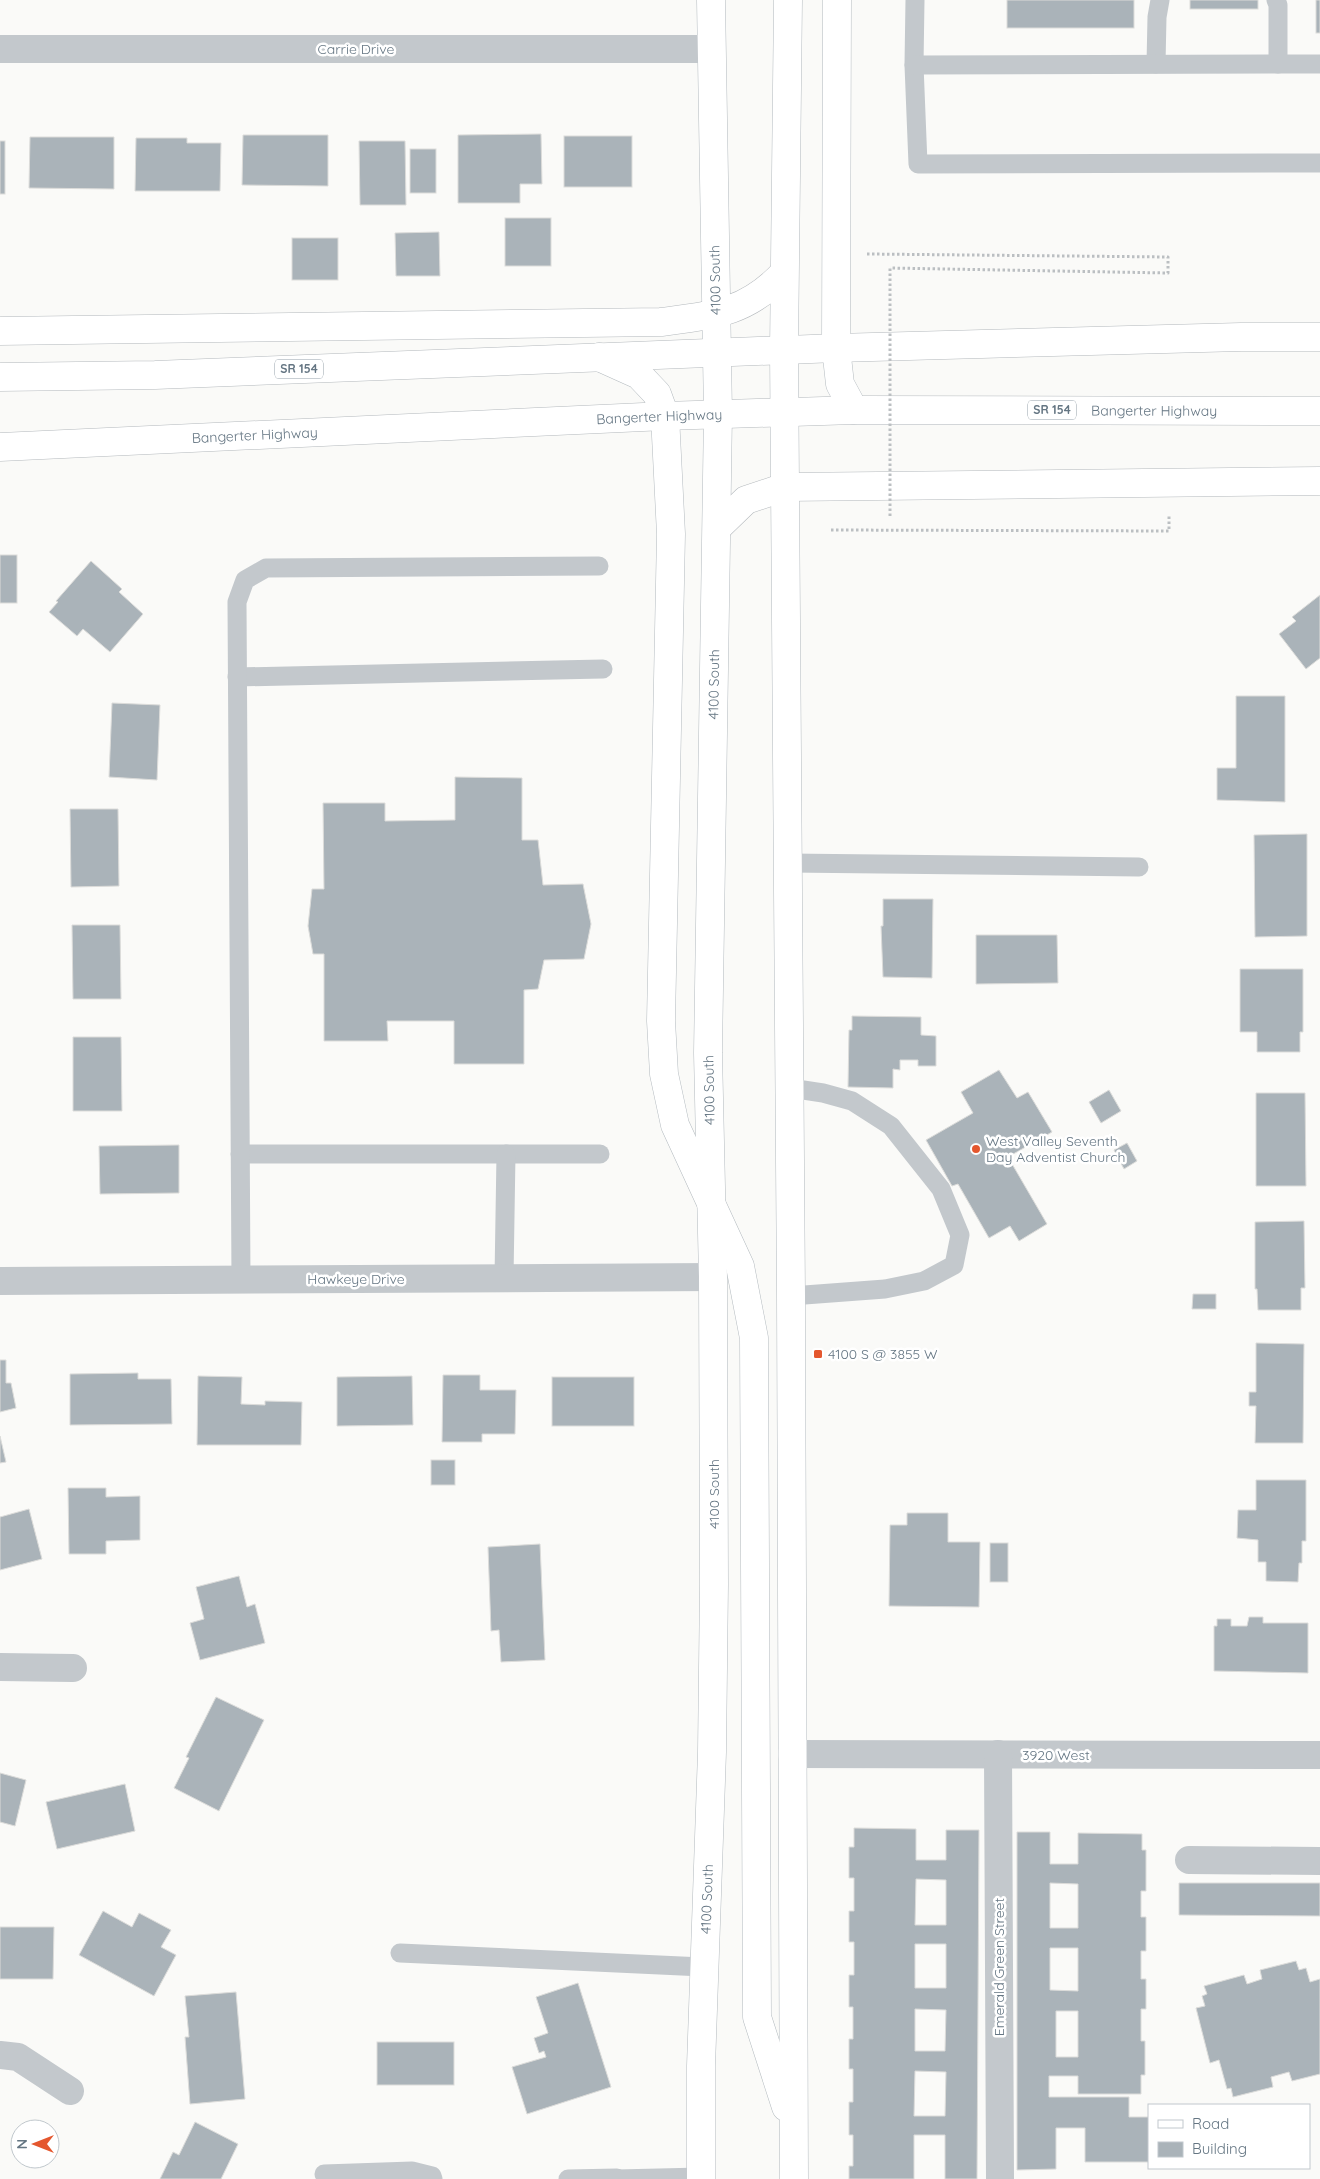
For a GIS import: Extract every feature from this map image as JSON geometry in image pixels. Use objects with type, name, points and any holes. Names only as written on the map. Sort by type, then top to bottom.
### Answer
[{"type":"main road","name":"4100 South","points":[[701,2178],[703,1967],[713,1677],[713,1277],[708,1053],[718,414],[711,0]]},
{"type":"main road","points":[[788,0],[784,350],[790,1088],[794,2179]]},
{"type":"main road","points":[[837,0],[836,348],[840,384],[854,410]]},
{"type":"main road","points":[[0,331],[661,322],[716,315],[751,301],[772,286],[784,273]]},
{"type":"main road","name":"SR 154","points":[[0,377],[155,375],[836,348],[1241,337],[1320,337]]},
{"type":"main road","points":[[599,357],[639,375],[657,394],[665,416],[671,534],[661,1021],[664,1074],[675,1125],[740,1266],[754,1338],[757,2017],[794,2131]]},
{"type":"main road","name":"Bangerter Highway","points":[[0,448],[665,416],[854,410],[1320,411]]},
{"type":"main road","points":[[717,528],[746,500],[785,487],[1320,481]]},
{"type":"street","name":"Carrie Drive","points":[[0,49],[711,49]]},
{"type":"street","name":"Hawkeye Drive","points":[[0,1281],[713,1277]]},
{"type":"street","points":[[0,1667],[73,1668]]},
{"type":"street","name":"3920 West","points":[[792,1754],[1320,1755]]},
{"type":"street","name":"Emerald Green Street","points":[[998,1754],[1000,2179]]},
{"type":"street","points":[[1189,1860],[1320,1861]]},
{"type":"street","points":[[0,2055],[18,2057],[70,2090]]},
{"type":"lane","points":[[915,0],[914,65],[918,164],[1320,163]]},
{"type":"lane","points":[[1156,64],[1157,16],[1160,0]]},
{"type":"lane","points":[[1276,0],[1278,6],[1278,64]]},
{"type":"lane","points":[[914,65],[1320,64]]},
{"type":"lane","points":[[241,1279],[237,602],[245,580],[266,568],[599,566]]},
{"type":"lane","points":[[237,677],[603,669]]},
{"type":"lane","points":[[788,863],[1139,866]]},
{"type":"lane","points":[[790,1088],[823,1093],[852,1101],[891,1126],[942,1189],[960,1235],[954,1265],[924,1281],[885,1289],[791,1296]]},
{"type":"lane","points":[[240,1154],[600,1154]]},
{"type":"lane","points":[[504,1278],[506,1154]]},
{"type":"lane","points":[[400,1953],[703,1967]]},
{"type":"lane","points":[[324,2174],[412,2171],[432,2176],[433,2179]]},
{"type":"lane","points":[[568,2179],[701,2178]]},
{"type":"path","points":[[862,254],[1168,257],[1168,273],[890,268],[890,516],[900,516]]},
{"type":"path","points":[[831,530],[1169,531],[1169,515],[1159,515]]},
{"type":"building","points":[[1007,0],[1134,0],[1134,28],[1007,28]]},
{"type":"building","points":[[1190,0],[1258,0],[1258,9],[1190,9]]},
{"type":"building","points":[[1316,0],[1320,0],[1320,33],[1316,33]]},
{"type":"building","points":[[541,134],[542,184],[520,184],[520,203],[458,203],[458,135]]},
{"type":"building","points":[[243,135],[328,135],[328,186],[242,185]]},
{"type":"building","points":[[564,136],[632,136],[632,187],[564,187]]},
{"type":"building","points":[[30,137],[114,137],[114,189],[29,188]]},
{"type":"building","points":[[136,138],[187,138],[187,143],[221,143],[220,191],[135,191]]},
{"type":"building","points":[[0,141],[5,141],[5,194],[0,194]]},
{"type":"building","points":[[359,141],[405,141],[406,205],[360,205]]},
{"type":"building","points":[[410,149],[436,149],[436,193],[410,193]]},
{"type":"building","points":[[505,218],[551,218],[551,266],[505,266]]},
{"type":"building","points":[[439,232],[440,276],[396,276],[395,233]]},
{"type":"building","points":[[292,238],[338,238],[338,280],[292,280]]},
{"type":"building","points":[[0,555],[17,555],[17,603],[0,603]]},
{"type":"building","points":[[91,561],[122,589],[119,592],[143,614],[110,652],[83,629],[77,636],[49,612],[58,602],[56,601]]},
{"type":"building","points":[[1320,595],[1320,658],[1306,669],[1279,634],[1296,621],[1292,617]]},
{"type":"building","points":[[1236,696],[1285,696],[1285,802],[1217,800],[1217,768],[1236,768]]},
{"type":"building","points":[[112,703],[160,705],[157,780],[109,777]]},
{"type":"building","points":[[455,777],[522,778],[522,840],[538,840],[543,885],[583,884],[591,924],[584,959],[544,960],[538,989],[524,990],[524,1064],[454,1064],[454,1021],[387,1021],[388,1041],[324,1041],[324,954],[313,954],[308,926],[312,889],[324,889],[323,803],[385,803],[385,821],[455,820]]},
{"type":"building","points":[[70,809],[118,809],[119,886],[71,887]]},
{"type":"building","points":[[1307,834],[1307,936],[1255,937],[1254,835]]},
{"type":"building","points":[[883,899],[933,899],[932,978],[883,977],[881,926],[883,926]]},
{"type":"building","points":[[72,925],[120,925],[121,999],[73,999]]},
{"type":"building","points":[[976,935],[1057,935],[1058,983],[976,984]]},
{"type":"building","points":[[1240,969],[1303,969],[1303,1032],[1300,1032],[1300,1052],[1257,1052],[1257,1032],[1240,1032]]},
{"type":"building","points":[[852,1016],[921,1017],[921,1035],[936,1036],[936,1066],[918,1066],[918,1060],[900,1060],[900,1070],[893,1069],[893,1088],[848,1087],[849,1030],[852,1030]]},
{"type":"building","points":[[73,1037],[121,1037],[122,1111],[73,1111]]},
{"type":"building","name":"West Valley Seventh Day Adventist Church","points":[[999,1070],[1017,1098],[1028,1092],[1052,1132],[1008,1157],[1047,1224],[1019,1241],[1010,1226],[989,1238],[958,1184],[952,1186],[926,1140],[973,1113],[961,1092]]},
{"type":"building","points":[[1109,1090],[1121,1111],[1101,1123],[1089,1102]]},
{"type":"building","points":[[1256,1093],[1305,1093],[1306,1186],[1256,1186]]},
{"type":"building","points":[[1127,1143],[1137,1161],[1124,1169],[1114,1150]]},
{"type":"building","points":[[179,1145],[179,1193],[100,1194],[99,1146]]},
{"type":"building","points":[[1304,1221],[1305,1288],[1301,1288],[1301,1310],[1258,1310],[1257,1289],[1255,1289],[1255,1222]]},
{"type":"building","points":[[1193,1294],[1216,1294],[1216,1309],[1192,1309]]},
{"type":"building","points":[[1256,1343],[1304,1344],[1303,1443],[1255,1443],[1256,1406],[1249,1406],[1249,1392],[1256,1392]]},
{"type":"building","points":[[0,1360],[6,1360],[6,1383],[11,1383],[16,1408],[0,1412]]},
{"type":"building","points":[[138,1373],[138,1379],[171,1379],[172,1424],[70,1425],[70,1374]]},
{"type":"building","points":[[443,1375],[480,1375],[480,1390],[516,1390],[515,1434],[482,1434],[482,1442],[442,1442]]},
{"type":"building","points":[[198,1376],[242,1377],[241,1404],[265,1405],[265,1401],[302,1402],[301,1445],[197,1445]]},
{"type":"building","points":[[412,1376],[413,1425],[337,1426],[337,1377]]},
{"type":"building","points":[[552,1377],[634,1377],[634,1426],[552,1426]]},
{"type":"building","points":[[0,1436],[6,1462],[0,1463]]},
{"type":"building","points":[[431,1460],[455,1460],[455,1485],[431,1485]]},
{"type":"building","points":[[1256,1480],[1306,1480],[1306,1541],[1302,1541],[1302,1563],[1299,1563],[1298,1582],[1266,1581],[1266,1562],[1258,1562],[1258,1540],[1237,1538],[1238,1510],[1256,1510]]},
{"type":"building","points":[[68,1488],[106,1488],[106,1497],[140,1496],[140,1540],[106,1541],[106,1554],[69,1554]]},
{"type":"building","points":[[29,1509],[42,1559],[0,1570],[0,1517]]},
{"type":"building","points":[[907,1513],[948,1513],[948,1542],[980,1542],[979,1607],[889,1606],[890,1525],[907,1525]]},
{"type":"building","points":[[990,1543],[1008,1543],[1008,1582],[990,1582]]},
{"type":"building","points":[[540,1544],[545,1660],[501,1662],[499,1630],[491,1631],[488,1547]]},
{"type":"building","points":[[239,1576],[247,1607],[255,1604],[265,1643],[200,1660],[190,1623],[204,1619],[196,1587]]},
{"type":"building","points":[[1249,1617],[1263,1617],[1263,1623],[1308,1623],[1308,1673],[1214,1671],[1214,1626],[1217,1626],[1217,1619],[1231,1619],[1231,1626],[1247,1626]]},
{"type":"building","points":[[216,1697],[264,1720],[219,1811],[174,1788],[189,1758],[186,1757]]},
{"type":"building","points":[[0,1773],[26,1780],[15,1826],[0,1822]]},
{"type":"building","points":[[125,1784],[135,1831],[57,1849],[46,1802]]},
{"type":"building","points":[[854,1828],[916,1829],[916,1860],[946,1860],[946,1830],[979,1830],[977,2179],[945,2179],[945,2135],[914,2135],[914,2179],[849,2179],[849,2166],[853,2166],[853,2135],[849,2135],[849,2102],[853,2102],[853,2069],[849,2069],[849,2039],[853,2039],[853,2007],[849,2007],[849,1975],[854,1975],[854,1942],[849,1942],[849,1911],[854,1911],[854,1878],[849,1878],[849,1847],[854,1847]],"holes":[[[916,1879],[946,1880],[946,1925],[915,1925]],[[915,1944],[946,1944],[946,1988],[915,1988]],[[915,2009],[946,2010],[945,2051],[915,2051]],[[915,2071],[946,2072],[945,2116],[914,2116]]]},
{"type":"building","points":[[1017,1832],[1050,1832],[1050,1864],[1078,1864],[1078,1833],[1142,1834],[1142,1850],[1146,1850],[1146,1891],[1141,1891],[1141,1917],[1146,1917],[1146,1951],[1141,1951],[1141,1979],[1146,1979],[1146,2009],[1141,2009],[1141,2041],[1145,2041],[1145,2075],[1141,2075],[1141,2094],[1078,2094],[1078,2076],[1049,2076],[1049,2097],[1129,2097],[1129,2117],[1148,2117],[1148,2162],[1085,2162],[1085,2128],[1056,2128],[1056,2169],[1017,2170]],"holes":[[[1050,1883],[1078,1884],[1078,1928],[1050,1928]],[[1050,1948],[1078,1948],[1078,1991],[1050,1990]],[[1056,2011],[1078,2011],[1078,2057],[1056,2057]]]},
{"type":"building","points":[[1179,1883],[1320,1883],[1320,1916],[1179,1915]]},
{"type":"building","points":[[103,1911],[132,1927],[139,1913],[171,1930],[161,1947],[176,1955],[154,1996],[79,1955]]},
{"type":"building","points":[[0,1927],[54,1927],[53,1979],[0,1979]]},
{"type":"building","points":[[1296,1961],[1299,1970],[1306,1968],[1310,1982],[1320,1979],[1320,2074],[1292,2081],[1289,2072],[1271,2077],[1273,2087],[1233,2097],[1231,2088],[1227,2089],[1219,2060],[1210,2063],[1196,2008],[1205,2006],[1202,1996],[1207,1994],[1204,1986],[1244,1975],[1247,1984],[1262,1979],[1260,1970]]},
{"type":"building","points":[[578,1983],[611,2087],[527,2114],[512,2067],[546,2057],[544,2051],[539,2053],[534,2038],[548,2033],[536,1997]]},
{"type":"building","points":[[236,1992],[245,2099],[190,2104],[185,2037],[189,2037],[185,1996]]},
{"type":"building","points":[[377,2042],[454,2042],[454,2085],[377,2085]]},
{"type":"building","points":[[195,2122],[238,2144],[221,2179],[160,2179],[173,2152],[179,2155]]},
{"type":"place","name":"West Valley Seventh Day Adventist Church","points":[[976,1149]]},
{"type":"place","name":"4100 S @ 3855 W","points":[[818,1354]]}]
